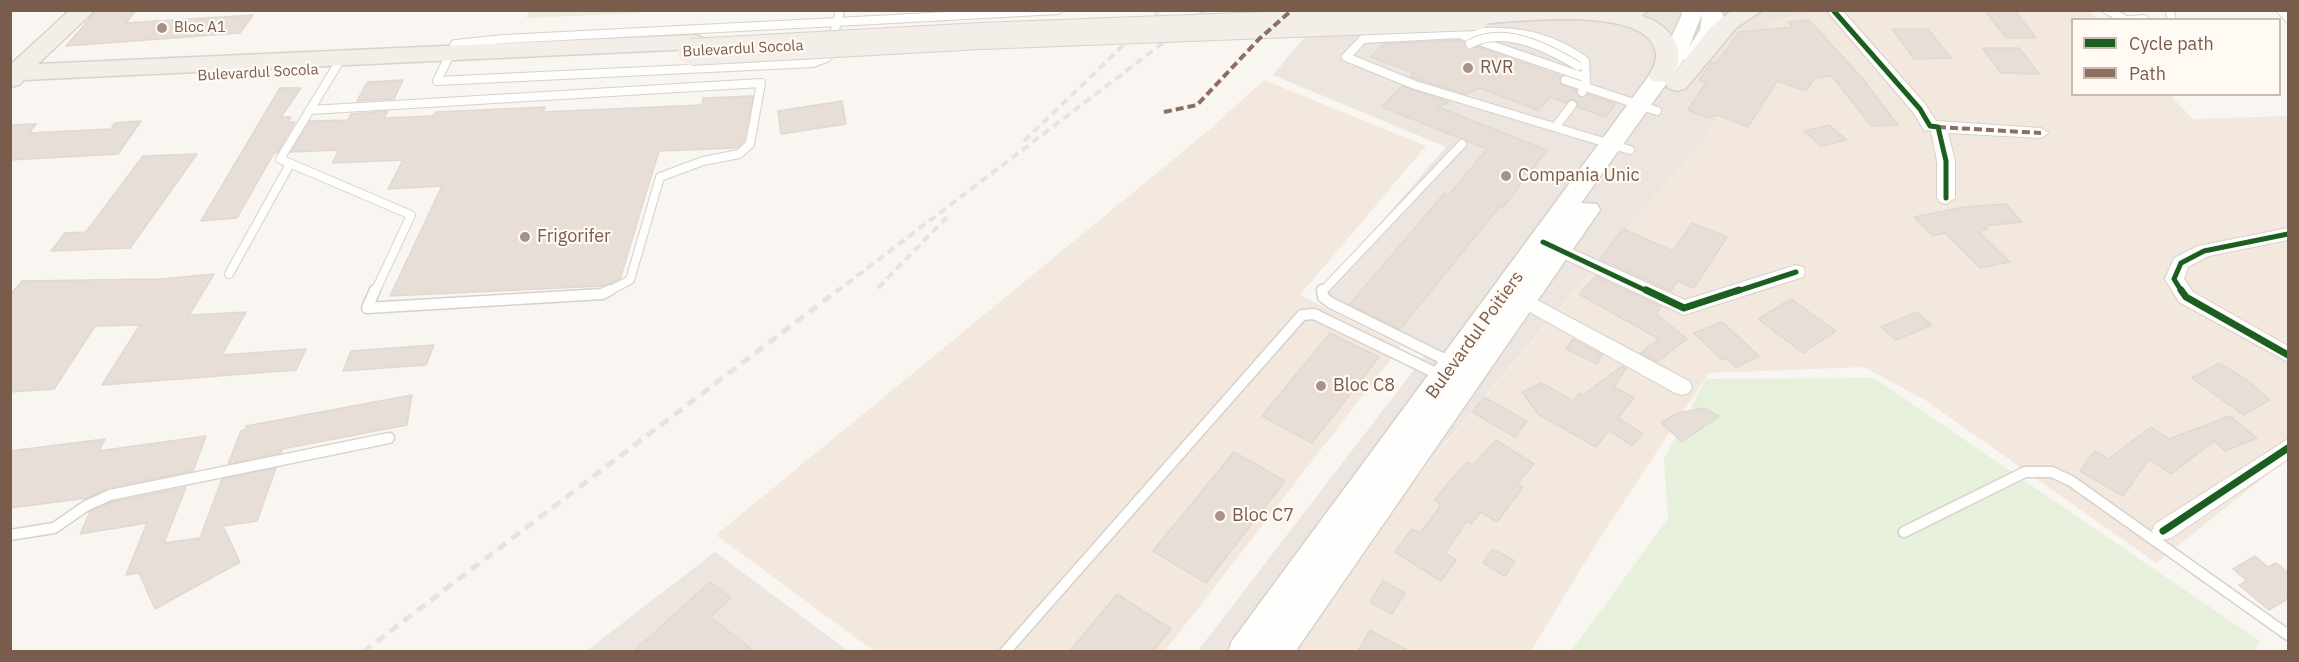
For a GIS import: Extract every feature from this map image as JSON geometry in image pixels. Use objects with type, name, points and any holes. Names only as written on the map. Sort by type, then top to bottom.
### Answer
[{"type":"main road","points":[[10,49],[59,10]]},
{"type":"main road","points":[[12,77],[35,53],[84,10]]},
{"type":"main road","name":"Bulevardul Socola","points":[[692,47],[981,27],[1391,10]]},
{"type":"main road","points":[[1582,13],[1637,10]]},
{"type":"main road","name":"Bulevardul Poitiers","points":[[1669,80],[1690,22],[1689,10]]},
{"type":"main road","name":"Bulevardul Poitiers","points":[[1275,651],[1459,375],[1648,108],[1710,30],[1713,15],[1710,10]]},
{"type":"main road","points":[[1582,13],[1637,21],[1653,30],[1663,40],[1668,56],[1669,80],[1693,70],[1727,22],[1752,10]]},
{"type":"main road","name":"Bulevardul Socola","points":[[12,77],[692,47],[1582,13]]},
{"type":"main road","name":"Bulevardul Poitiers","points":[[1244,651],[1459,375],[1524,300],[1552,245]]},
{"type":"street","points":[[1833,10],[1920,109],[1930,126],[2041,133]]},
{"type":"street","points":[[1938,127],[1946,161],[1946,198]]},
{"type":"street","points":[[2289,234],[2204,251],[2181,263],[2174,279],[2186,297],[2289,355]]},
{"type":"street","points":[[1552,245],[1684,308],[1796,272]]},
{"type":"street","points":[[1524,300],[1682,387]]},
{"type":"street","points":[[2163,531],[2289,448]]},
{"type":"lane","points":[[840,10],[839,21],[828,57],[813,63],[437,81],[455,44],[504,39],[839,21],[982,13],[1058,10]]},
{"type":"lane","points":[[2107,10],[2124,18]]},
{"type":"lane","points":[[2281,10],[2289,18]]},
{"type":"lane","points":[[1585,84],[1585,61],[1575,52],[1549,39],[1484,30],[1459,34],[1363,39],[1346,57],[1452,98],[1490,105],[1622,146]]},
{"type":"lane","points":[[1459,34],[1648,108]]},
{"type":"lane","points":[[1470,44],[1477,38],[1491,37],[1549,49],[1578,66],[1585,84]]},
{"type":"lane","points":[[311,110],[761,83],[750,144],[739,154],[703,161],[660,177],[630,280],[602,294],[367,308],[411,215],[280,159],[338,64]]},
{"type":"lane","points":[[1565,80],[1585,84]]},
{"type":"lane","points":[[1452,98],[1459,89]]},
{"type":"lane","points":[[1557,125],[1572,105]]},
{"type":"lane","points":[[1459,375],[1331,303],[1323,297],[1322,290],[1462,144]]},
{"type":"lane","points":[[230,274],[290,164]]},
{"type":"lane","points":[[1005,651],[1302,315],[1314,314],[1459,375]]},
{"type":"lane","points":[[10,535],[54,528],[86,506],[110,495],[389,438]]},
{"type":"lane","points":[[1904,532],[2025,472],[2052,471],[2071,481],[2289,635]]},
{"type":"shaded area","points":[[1816,10],[2089,11],[2097,18],[2071,18],[2071,96],[2171,96],[2193,119],[2288,116],[2288,458],[2156,563],[1925,400],[1864,367],[1709,373],[1599,539],[1531,651],[1269,652],[1704,139],[1772,19]]},
{"type":"shaded area","points":[[1326,11],[1816,11],[1772,20],[1704,139],[1268,651],[1197,652],[1430,349],[1319,294],[1446,147],[1273,75]]},
{"type":"shaded area","points":[[1264,80],[1426,146],[1300,295],[1401,346],[1165,651],[874,651],[716,535],[1208,131]]},
{"type":"shaded area","points":[[715,552],[848,651],[585,652]]},
{"type":"green space","points":[[529,10],[640,11],[639,13],[526,18]]},
{"type":"green space","points":[[1874,378],[2261,642],[2252,652],[1570,652],[1668,519],[1664,459],[1706,379]]},
{"type":"building","name":"Bloc A1","points":[[97,10],[136,10],[126,23],[253,15],[240,33],[66,46]]},
{"type":"building","points":[[1985,10],[2014,10],[2036,38],[2006,38]]},
{"type":"building","points":[[1809,20],[1863,79],[1898,125],[1871,126],[1832,76],[1815,78],[1806,91],[1777,81],[1748,127],[1717,115],[1709,118],[1688,110],[1706,83],[1699,80],[1712,62],[1717,63],[1739,32],[1793,27],[1788,22]]},
{"type":"building","points":[[1892,29],[1928,29],[1951,58],[1914,59]]},
{"type":"building","name":"RVR","points":[[1458,40],[1464,42],[1469,50],[1478,47],[1560,76],[1561,84],[1576,90],[1579,97],[1588,94],[1615,104],[1606,117],[1578,107],[1577,102],[1572,99],[1566,103],[1550,97],[1538,110],[1479,88],[1465,94],[1410,77],[1414,73],[1371,57],[1384,44]]},
{"type":"building","points":[[1982,48],[2019,48],[2039,74],[2001,73]]},
{"type":"building","points":[[403,80],[394,99],[357,101],[367,82]]},
{"type":"building","points":[[1402,86],[1449,102],[1438,107],[1547,150],[1503,207],[1500,206],[1400,329],[1350,304],[1444,194],[1448,196],[1487,149],[1382,107]]},
{"type":"building","points":[[280,88],[301,88],[281,117],[291,117],[288,122],[295,122],[277,153],[274,153],[237,218],[201,221]]},
{"type":"building","name":"Frigorifer","points":[[753,96],[744,141],[737,148],[659,151],[620,279],[603,286],[390,296],[442,186],[388,189],[403,160],[332,163],[339,150],[291,152],[310,121],[348,120],[351,114],[388,111],[384,118],[433,116],[436,112],[545,107],[543,112],[702,105],[703,98]]},
{"type":"building","points":[[842,101],[846,124],[781,134],[778,111]]},
{"type":"building","points":[[141,121],[118,154],[10,160],[10,125],[36,124],[29,133],[111,129],[115,123]]},
{"type":"building","points":[[1829,125],[1847,140],[1821,146],[1804,131]]},
{"type":"building","points":[[197,154],[130,248],[51,251],[65,233],[86,232],[143,156]]},
{"type":"building","points":[[2006,204],[2022,222],[1985,226],[1988,229],[1978,231],[2010,262],[1980,268],[1945,233],[1933,236],[1914,217],[1965,207]]},
{"type":"building","points":[[1692,223],[1727,237],[1694,288],[1677,281],[1671,291],[1600,259],[1623,229],[1673,251]]},
{"type":"building","points":[[214,274],[189,315],[246,312],[222,355],[306,349],[296,370],[102,385],[140,325],[95,326],[54,389],[10,392],[10,295],[22,281],[161,279]]},
{"type":"building","points":[[1596,276],[1661,307],[1656,314],[1687,339],[1657,362],[1640,353],[1659,339],[1579,294]]},
{"type":"building","points":[[1791,299],[1836,331],[1803,353],[1758,319]]},
{"type":"building","points":[[1917,312],[1932,325],[1896,340],[1881,327]]},
{"type":"building","points":[[1722,322],[1759,356],[1736,367],[1726,358],[1722,360],[1694,333]]},
{"type":"building","name":"Bloc C8","points":[[1330,333],[1379,357],[1312,443],[1262,416]]},
{"type":"building","points":[[1573,339],[1602,355],[1597,364],[1566,349]]},
{"type":"building","points":[[434,345],[426,365],[343,371],[351,351]]},
{"type":"building","points":[[2219,363],[2247,380],[2270,400],[2243,415],[2192,378]]},
{"type":"building","points":[[1622,366],[1626,368],[1614,387],[1634,398],[1618,418],[1643,434],[1632,446],[1609,430],[1596,447],[1538,414],[1522,392],[1541,383],[1574,401],[1579,393],[1583,395]]},
{"type":"building","points":[[412,395],[407,425],[282,449],[281,453],[228,464],[241,431],[245,430],[246,426]]},
{"type":"building","points":[[1484,397],[1527,421],[1515,437],[1472,412]]},
{"type":"building","points":[[1704,408],[1719,416],[1682,442],[1661,423],[1678,413]]},
{"type":"building","points":[[2230,416],[2257,438],[2225,451],[2214,441],[2171,474],[2149,459],[2123,496],[2080,471],[2095,451],[2108,459],[2151,427],[2169,439]]},
{"type":"building","points":[[206,436],[193,471],[108,488],[87,498],[10,508],[10,451],[105,439],[99,451]]},
{"type":"building","points":[[1496,440],[1534,464],[1517,484],[1523,487],[1497,522],[1481,512],[1471,524],[1467,521],[1445,553],[1456,560],[1441,581],[1395,552],[1412,529],[1420,533],[1441,505],[1434,500],[1467,462],[1473,465]]},
{"type":"building","name":"Bloc C7","points":[[1234,452],[1285,481],[1206,583],[1153,551]]},
{"type":"building","points":[[276,468],[257,521],[223,526],[240,562],[155,609],[139,573],[126,575],[147,523],[80,534],[90,512],[112,502],[186,487],[164,543],[200,538],[222,479]]},
{"type":"building","points":[[1493,549],[1515,561],[1505,576],[1483,563]]},
{"type":"building","points":[[2255,556],[2268,567],[2276,563],[2289,573],[2289,598],[2269,610],[2239,585],[2247,581],[2233,569]]},
{"type":"building","points":[[1383,581],[1405,593],[1392,614],[1370,602]]},
{"type":"building","points":[[710,582],[731,598],[710,617],[754,651],[634,651]]},
{"type":"building","points":[[1117,594],[1171,629],[1153,651],[1070,651]]},
{"type":"building","points":[[1370,630],[1408,651],[1358,651]]},
{"type":"railway","points":[[1024,141],[1160,10]]},
{"type":"railway","points":[[836,292],[1206,10]]},
{"type":"railway","points":[[878,288],[947,217]]},
{"type":"railway","points":[[363,652],[838,290]]},
{"type":"marked path","points":[[1164,112],[1197,105],[1259,39],[1292,10]]},
{"type":"marked path","points":[[1938,127],[2041,133]]},
{"type":"cycle path","points":[[1833,10],[1920,109],[1930,126],[1938,127],[1946,161],[1946,198]]},
{"type":"cycle path","points":[[2288,234],[2204,251],[2181,263],[2174,279],[2186,297],[2288,355]]},
{"type":"cycle path","points":[[1543,242],[1684,308],[1796,272]]},
{"type":"cycle path","points":[[2163,531],[2288,448]]},
{"type":"place","name":"Bloc A1","points":[[162,28]]},
{"type":"place","name":"RVR","points":[[1468,68]]},
{"type":"place","name":"Compania Unic","points":[[1506,176]]},
{"type":"place","name":"Frigorifer","points":[[525,237]]},
{"type":"place","name":"Bloc C8","points":[[1321,386]]},
{"type":"place","name":"Bloc C7","points":[[1220,516]]}]
